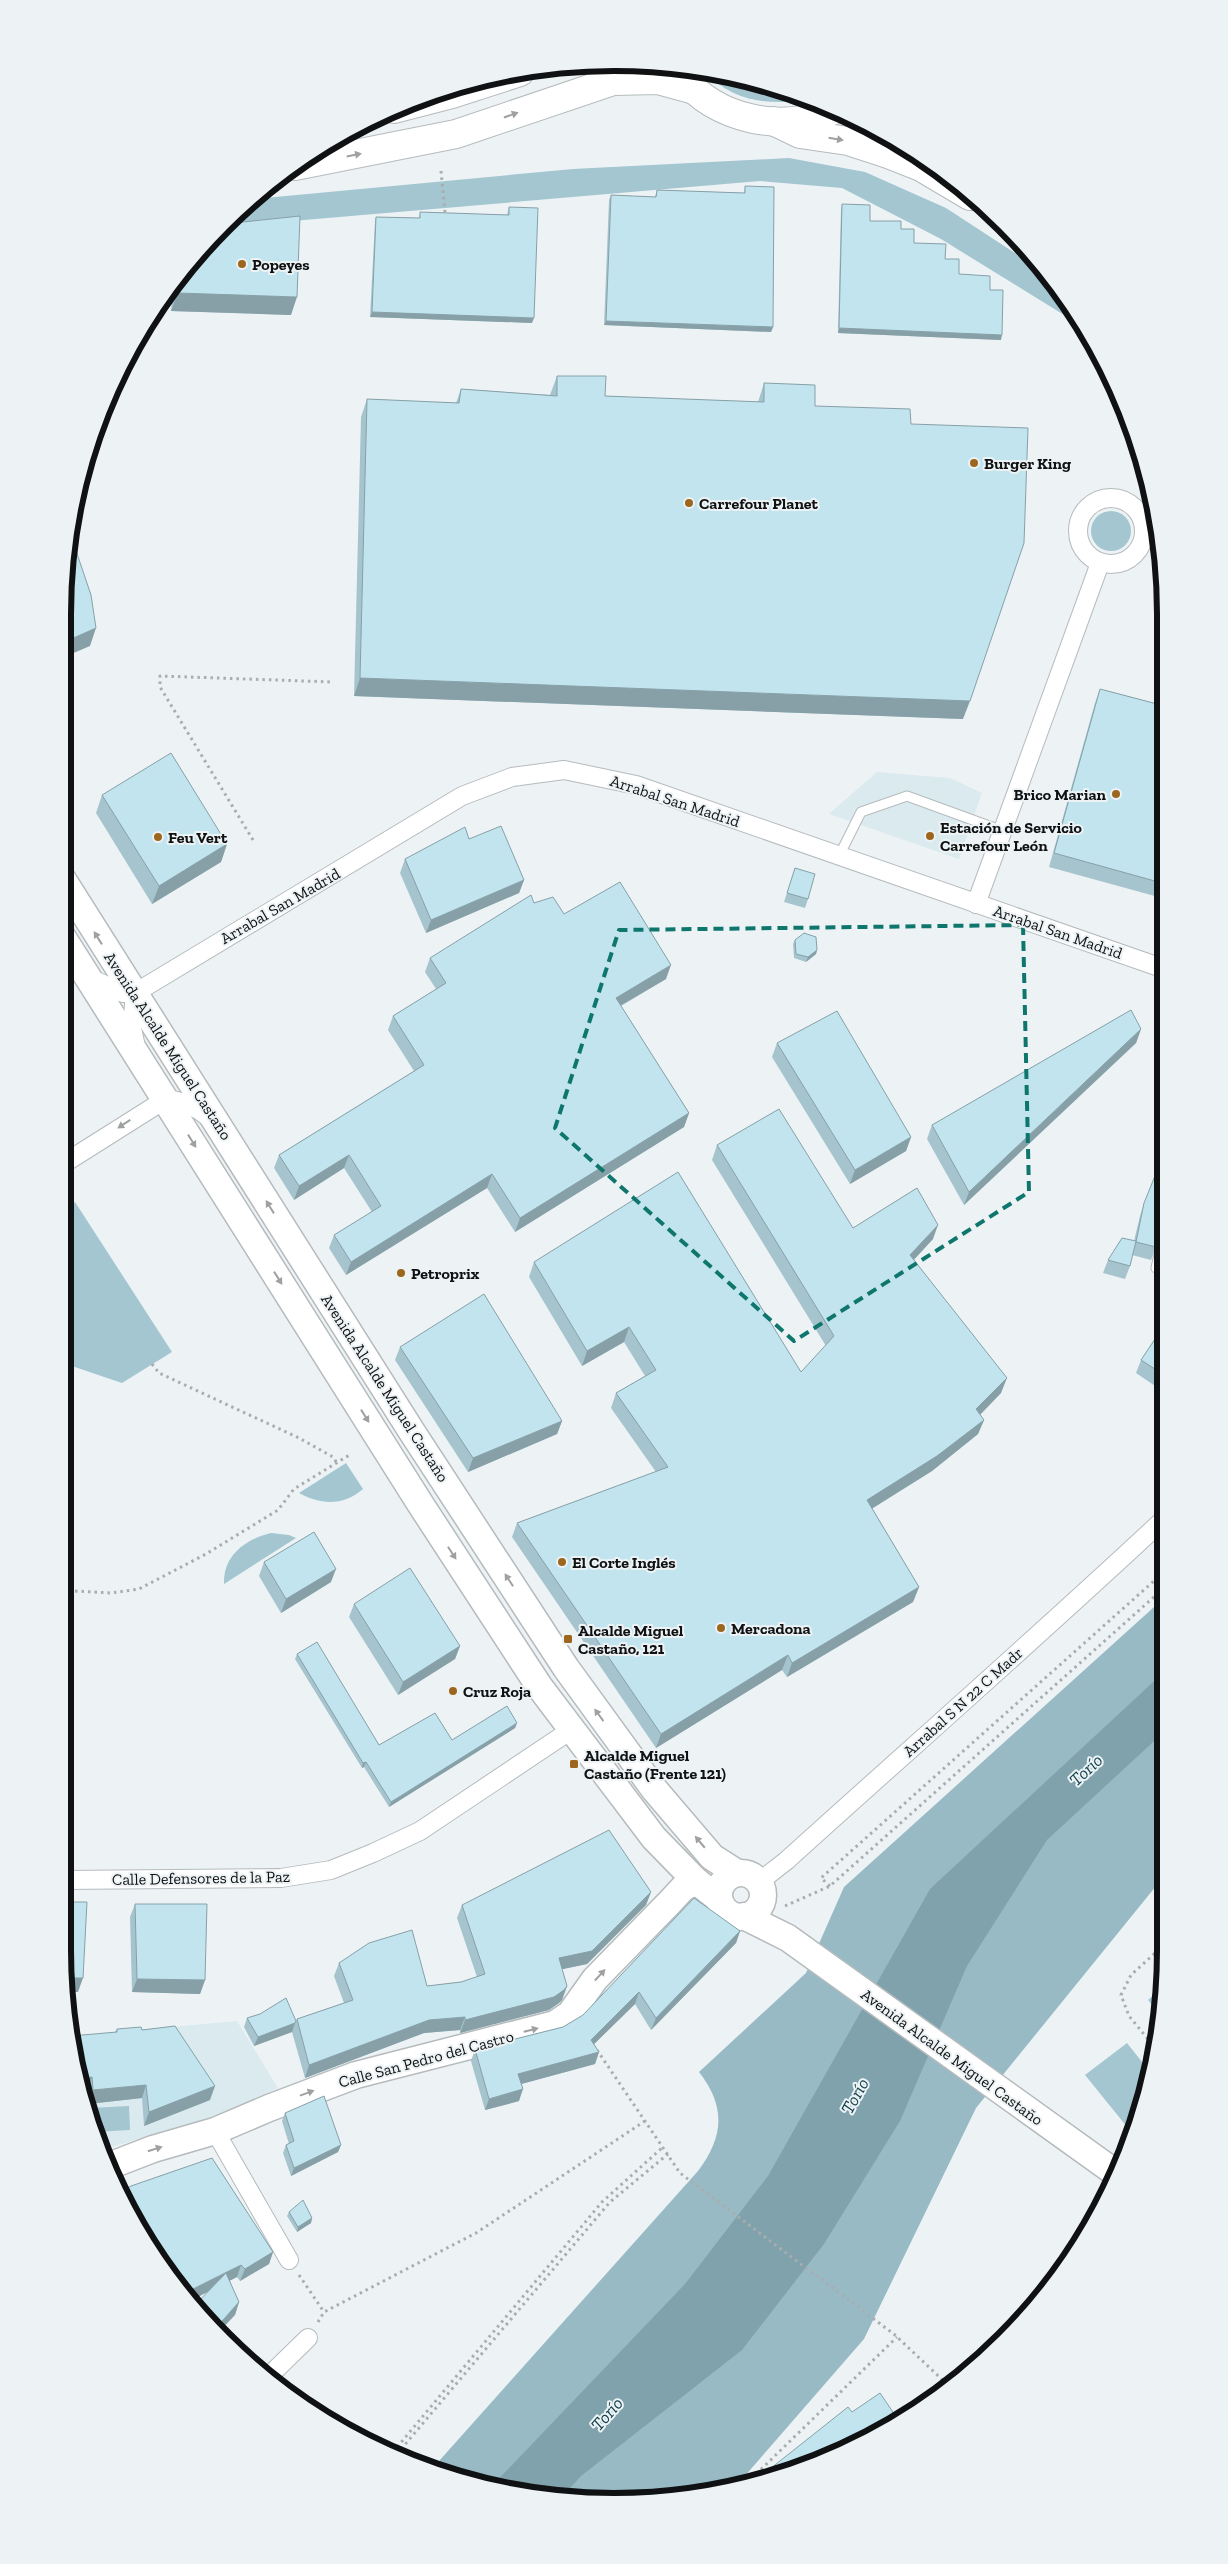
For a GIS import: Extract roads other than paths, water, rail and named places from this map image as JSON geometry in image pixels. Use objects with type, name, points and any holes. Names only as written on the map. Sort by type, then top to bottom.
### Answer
[{"type":"highway","points":[[313,162],[456,134],[613,80],[683,79],[727,111],[757,120],[773,122],[808,118],[823,113]]},
{"type":"highway","points":[[773,122],[800,134],[848,141],[888,154],[924,169]]},
{"type":"main road","name":"Avenida Alcalde Miguel Castaño","points":[[71,894],[412,1432],[566,1668],[654,1789],[712,1857],[761,1890],[774,1920],[788,1938]]},
{"type":"main road","name":"Avenida Alcalde Miguel Castaño","points":[[71,952],[137,1053],[416,1496],[539,1686],[654,1838],[696,1881],[719,1899]]},
{"type":"main road","points":[[730,1875],[761,1890],[756,1910],[744,1916],[731,1914],[719,1899],[721,1885],[730,1875]]},
{"type":"main road","name":"Calle San Pedro del Castro","points":[[115,2164],[153,2149],[215,2132],[269,2108],[356,2075],[555,2024],[570,2014],[595,1979],[670,1902],[684,1888],[696,1881]]},
{"type":"main road","name":"Avenida Alcalde Miguel Castaño","points":[[744,1916],[788,1938],[1110,2169]]},
{"type":"street","points":[[976,904],[1100,563]]},
{"type":"street","name":"Arrabal San Madrid","points":[[135,993],[462,796],[512,777],[564,770],[636,785],[1157,966]]},
{"type":"street","points":[[86,975],[107,988],[122,993],[135,993],[132,1028],[137,1053]]},
{"type":"street","points":[[71,1158],[166,1099],[181,1101],[198,1108],[218,1125]]},
{"type":"street","name":"Arrabal S N 22 C Madr","points":[[761,1890],[786,1861],[979,1686],[1034,1639],[1157,1525]]},
{"type":"street","name":"Calle Defensores de la Paz","points":[[71,1880],[281,1878],[331,1870],[420,1831],[571,1730]]},
{"type":"street","points":[[215,2132],[289,2260]]},
{"type":"street","points":[[273,2372],[308,2338]]},
{"type":"lane","points":[[839,856],[861,812],[907,796],[1002,831]]},
{"type":"water","name":"Torío","points":[[1157,1678],[1157,1738],[1047,1840],[967,1966],[900,2121],[824,2244],[742,2350],[581,2476],[568,2491],[498,2480],[685,2284],[768,2176],[930,1889]]},
{"type":"place","name":"Popeyes","points":[[242,264]]},
{"type":"place","name":"Burger King","points":[[974,463]]},
{"type":"place","name":"Carrefour Planet","points":[[689,503]]},
{"type":"place","name":"Brico Marian","points":[[1116,794]]},
{"type":"place","name":"Estación de Servicio Carrefour León","points":[[930,836]]},
{"type":"place","name":"Feu Vert","points":[[158,837]]},
{"type":"place","name":"Petroprix","points":[[401,1273]]},
{"type":"place","name":"El Corte Inglés","points":[[562,1562]]},
{"type":"place","name":"Mercadona","points":[[721,1628]]},
{"type":"place","name":"Alcalde Miguel Castaño, 121","points":[[568,1639]]},
{"type":"place","name":"Cruz Roja","points":[[453,1691]]},
{"type":"place","name":"Alcalde Miguel Castaño (Frente 121)","points":[[574,1764]]}]
